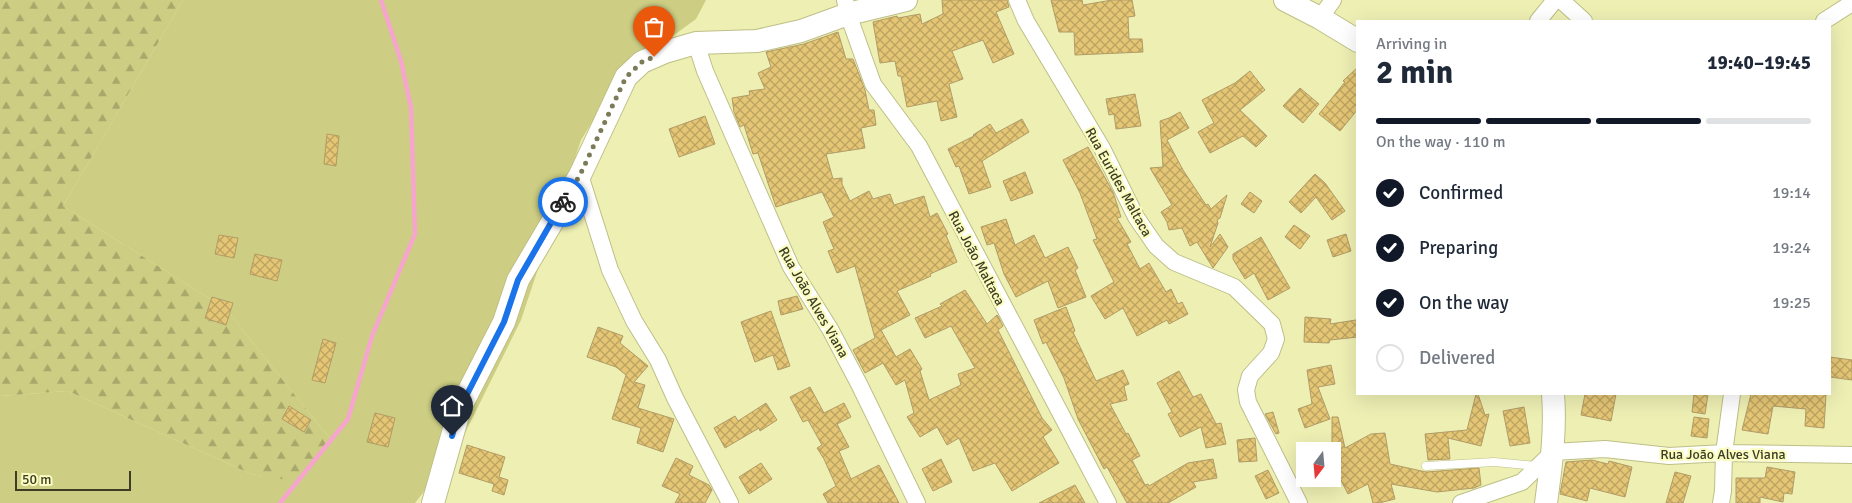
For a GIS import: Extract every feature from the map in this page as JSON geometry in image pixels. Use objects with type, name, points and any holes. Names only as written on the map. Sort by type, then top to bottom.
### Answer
[{"type":"street","points":[[433,503],[460,408],[504,322],[518,280],[580,175],[626,77],[642,62],[665,52],[696,43],[757,41],[801,31],[847,7],[906,0]]},
{"type":"street","name":"Rua Eurides Maltaca","points":[[1017,0],[1026,21],[1102,148],[1136,217],[1156,246],[1174,262],[1234,287],[1272,324],[1276,339],[1271,353],[1250,376],[1246,390],[1248,402],[1299,503]]},
{"type":"street","points":[[1285,0],[1326,9],[1356,39]]},
{"type":"street","points":[[1539,20],[1555,0]]},
{"type":"street","points":[[1561,0],[1583,20]]},
{"type":"street","points":[[1825,20],[1852,2]]},
{"type":"street","name":"Rua João Maltaca","points":[[847,7],[873,84],[919,146],[1108,503]]},
{"type":"street","name":"Rua João Alves Viana","points":[[696,43],[705,71],[792,267],[835,336],[917,503]]},
{"type":"street","points":[[580,175],[610,270],[634,321],[658,360],[675,398],[730,503]]},
{"type":"street","points":[[1546,503],[1546,459],[1555,418],[1553,395]]},
{"type":"street","points":[[1721,503],[1724,453],[1732,395]]},
{"type":"street","name":"Rua João Alves Viana","points":[[1546,459],[1605,449],[1670,456],[1724,453],[1852,454]]},
{"type":"street","points":[[1461,503],[1522,482],[1546,459]]},
{"type":"lane","points":[[1426,466],[1546,459]]},
{"type":"green space","points":[[0,0],[183,0],[63,206],[226,309],[331,440],[294,481],[251,474],[68,391],[0,396]]},
{"type":"green space","points":[[183,0],[706,0],[696,19],[622,73],[581,140],[521,320],[457,449],[415,503],[0,503],[0,396],[68,391],[251,474],[294,480],[331,440],[226,309],[63,206]]},
{"type":"building","points":[[942,0],[1007,0],[1009,7],[996,12],[1014,54],[993,63],[983,40],[952,51],[963,79],[949,84],[957,117],[941,121],[937,101],[907,107],[901,76],[898,76],[895,61],[880,63],[873,22],[897,16],[898,18],[920,14],[922,24],[943,14]]},
{"type":"building","points":[[1051,0],[1082,0],[1083,5],[1112,0],[1132,0],[1135,16],[1128,17],[1129,39],[1142,39],[1143,52],[1075,55],[1074,32],[1059,32]]},
{"type":"building","points":[[838,32],[846,59],[853,59],[865,90],[869,110],[874,110],[876,125],[861,128],[865,148],[826,154],[833,179],[842,178],[842,184],[850,201],[869,191],[873,199],[890,194],[894,205],[924,196],[930,217],[937,213],[948,234],[946,235],[957,262],[897,291],[910,315],[881,330],[896,357],[910,349],[922,369],[920,371],[929,400],[961,385],[958,374],[975,368],[951,326],[925,338],[915,318],[942,306],[940,304],[965,290],[987,324],[998,316],[1003,326],[998,330],[1042,418],[1052,430],[1043,437],[1059,463],[1012,491],[995,463],[973,471],[959,438],[947,445],[937,427],[920,437],[907,417],[914,413],[905,380],[896,385],[883,363],[865,373],[853,350],[875,338],[855,266],[837,273],[828,251],[834,249],[823,222],[834,217],[822,192],[776,207],[758,153],[753,154],[744,125],[740,127],[734,112],[732,98],[750,95],[749,91],[765,89],[758,73],[771,67],[766,52],[804,44]]},
{"type":"building","points":[[1356,69],[1356,111],[1340,131],[1319,114],[1345,82],[1343,81]]},
{"type":"building","points":[[1250,71],[1265,90],[1240,110],[1267,136],[1256,147],[1243,136],[1210,153],[1198,132],[1214,123],[1202,100],[1235,83]]},
{"type":"building","points":[[1300,88],[1319,104],[1303,123],[1283,106]]},
{"type":"building","points":[[1135,94],[1141,126],[1116,129],[1114,114],[1109,115],[1106,99]]},
{"type":"building","points":[[1180,112],[1189,128],[1167,140],[1183,170],[1206,205],[1208,204],[1211,209],[1227,195],[1220,218],[1217,220],[1218,223],[1210,247],[1220,234],[1228,247],[1213,268],[1197,242],[1190,246],[1182,228],[1169,230],[1161,212],[1172,205],[1150,168],[1163,167],[1160,121]]},
{"type":"building","points":[[705,116],[715,144],[679,157],[669,129]]},
{"type":"building","points":[[1022,119],[1029,132],[982,161],[991,187],[969,194],[959,166],[956,167],[948,149],[974,136],[990,124],[996,133]]},
{"type":"building","points":[[327,134],[339,136],[336,166],[324,164]]},
{"type":"building","points":[[1088,147],[1113,192],[1121,217],[1117,218],[1131,242],[1127,244],[1140,269],[1149,263],[1166,292],[1171,289],[1178,304],[1182,302],[1188,314],[1169,324],[1167,320],[1137,336],[1123,308],[1105,319],[1091,296],[1114,282],[1093,240],[1097,239],[1080,193],[1063,160]]},
{"type":"building","points":[[1025,172],[1033,193],[1011,201],[1003,181]]},
{"type":"building","points":[[1315,174],[1325,183],[1345,211],[1332,220],[1316,197],[1301,213],[1289,202]]},
{"type":"building","points":[[1250,192],[1262,201],[1254,213],[1241,204]]},
{"type":"building","points":[[1006,219],[1015,245],[1034,235],[1045,258],[1068,247],[1078,268],[1075,270],[1086,297],[1058,308],[1048,281],[1016,297],[1004,274],[994,243],[987,245],[981,227]]},
{"type":"building","points":[[1294,225],[1310,236],[1300,249],[1285,237]]},
{"type":"building","points":[[1346,234],[1351,251],[1333,257],[1327,240]]},
{"type":"building","points":[[219,235],[238,238],[234,258],[215,254]]},
{"type":"building","points":[[1261,237],[1290,288],[1268,300],[1254,273],[1245,279],[1233,259],[1233,254]]},
{"type":"building","points":[[255,254],[282,260],[277,281],[250,274]]},
{"type":"building","points":[[797,296],[803,309],[781,315],[778,301]]},
{"type":"building","points":[[212,297],[233,303],[226,325],[205,318]]},
{"type":"building","points":[[1066,307],[1075,331],[1073,332],[1096,381],[1123,370],[1129,384],[1124,386],[1127,400],[1110,404],[1140,456],[1132,460],[1145,485],[1148,484],[1149,486],[1188,463],[1213,459],[1217,478],[1193,482],[1196,487],[1168,503],[1127,503],[1107,467],[1104,469],[1078,419],[1064,378],[1046,342],[1043,344],[1034,320]]},
{"type":"building","points":[[771,311],[790,366],[778,370],[773,355],[755,362],[741,322]]},
{"type":"building","points":[[1305,317],[1331,319],[1330,324],[1356,320],[1356,337],[1330,340],[1329,343],[1304,342]]},
{"type":"building","points":[[598,327],[623,336],[620,343],[648,366],[634,382],[645,385],[638,408],[674,419],[663,452],[637,443],[641,428],[612,419],[626,375],[616,367],[587,357]]},
{"type":"building","points":[[323,339],[336,343],[325,383],[312,380]]},
{"type":"building","points":[[1831,357],[1852,360],[1852,380],[1831,377]]},
{"type":"building","points":[[1331,365],[1335,384],[1318,387],[1330,419],[1305,428],[1298,409],[1312,404],[1307,370]]},
{"type":"building","points":[[1179,371],[1193,397],[1201,394],[1216,424],[1221,423],[1226,444],[1206,448],[1201,427],[1180,437],[1168,414],[1172,412],[1157,383]]},
{"type":"building","points":[[810,387],[824,413],[844,403],[851,417],[837,424],[849,447],[839,451],[851,479],[879,465],[899,503],[828,503],[823,494],[836,486],[817,448],[822,445],[808,420],[803,422],[790,397]]},
{"type":"building","points":[[1476,395],[1478,395],[1485,415],[1489,414],[1481,446],[1448,438],[1450,459],[1428,460],[1425,434],[1467,430]]},
{"type":"building","points":[[1585,395],[1616,395],[1611,421],[1581,415]]},
{"type":"building","points":[[1694,395],[1708,395],[1705,414],[1692,412]]},
{"type":"building","points":[[1751,395],[1826,395],[1824,428],[1805,426],[1806,409],[1773,406],[1768,434],[1742,430]]},
{"type":"building","points":[[766,403],[777,420],[760,431],[759,428],[725,448],[714,428],[735,416],[738,421]]},
{"type":"building","points":[[289,406],[311,420],[304,432],[282,419]]},
{"type":"building","points":[[1524,407],[1530,443],[1510,446],[1503,411]]},
{"type":"building","points":[[1273,412],[1279,433],[1276,434],[1265,414]]},
{"type":"building","points":[[375,413],[395,418],[388,447],[367,442]]},
{"type":"building","points":[[1332,417],[1338,417],[1345,448],[1371,434],[1385,433],[1390,464],[1426,472],[1479,468],[1481,485],[1474,488],[1437,492],[1391,484],[1395,499],[1373,503],[1368,484],[1348,494],[1341,480],[1341,442],[1332,442]]},
{"type":"building","points":[[1694,417],[1709,419],[1707,438],[1691,436]]},
{"type":"building","points":[[1255,438],[1257,461],[1239,462],[1237,440]]},
{"type":"building","points":[[467,445],[505,457],[499,477],[508,480],[504,495],[492,491],[494,484],[459,473]]},
{"type":"building","points":[[676,458],[693,466],[689,475],[709,485],[712,490],[705,503],[675,503],[680,494],[662,486]]},
{"type":"building","points":[[941,459],[952,482],[933,491],[922,469]]},
{"type":"building","points":[[1592,460],[1608,464],[1609,461],[1632,467],[1625,497],[1590,488],[1587,501],[1560,494],[1566,462]]},
{"type":"building","points":[[761,463],[772,479],[749,494],[739,477]]},
{"type":"building","points":[[1767,467],[1795,472],[1792,494],[1784,493],[1783,502],[1760,497],[1760,503],[1736,503],[1736,478],[1765,478]]},
{"type":"building","points":[[1268,470],[1279,493],[1266,499],[1255,476]]},
{"type":"building","points":[[1675,472],[1691,476],[1683,503],[1666,503]]},
{"type":"building","points":[[1075,485],[1085,503],[1039,503]]},
{"type":"waterway","points":[[280,503],[348,419],[372,336],[415,234],[411,108],[401,61],[381,0]]},
{"type":"way so far","points":[[563,202],[580,175],[612,102],[626,77],[642,62],[654,57]]},
{"type":"route","points":[[452,436],[460,408],[504,322],[518,280],[563,202]]}]
